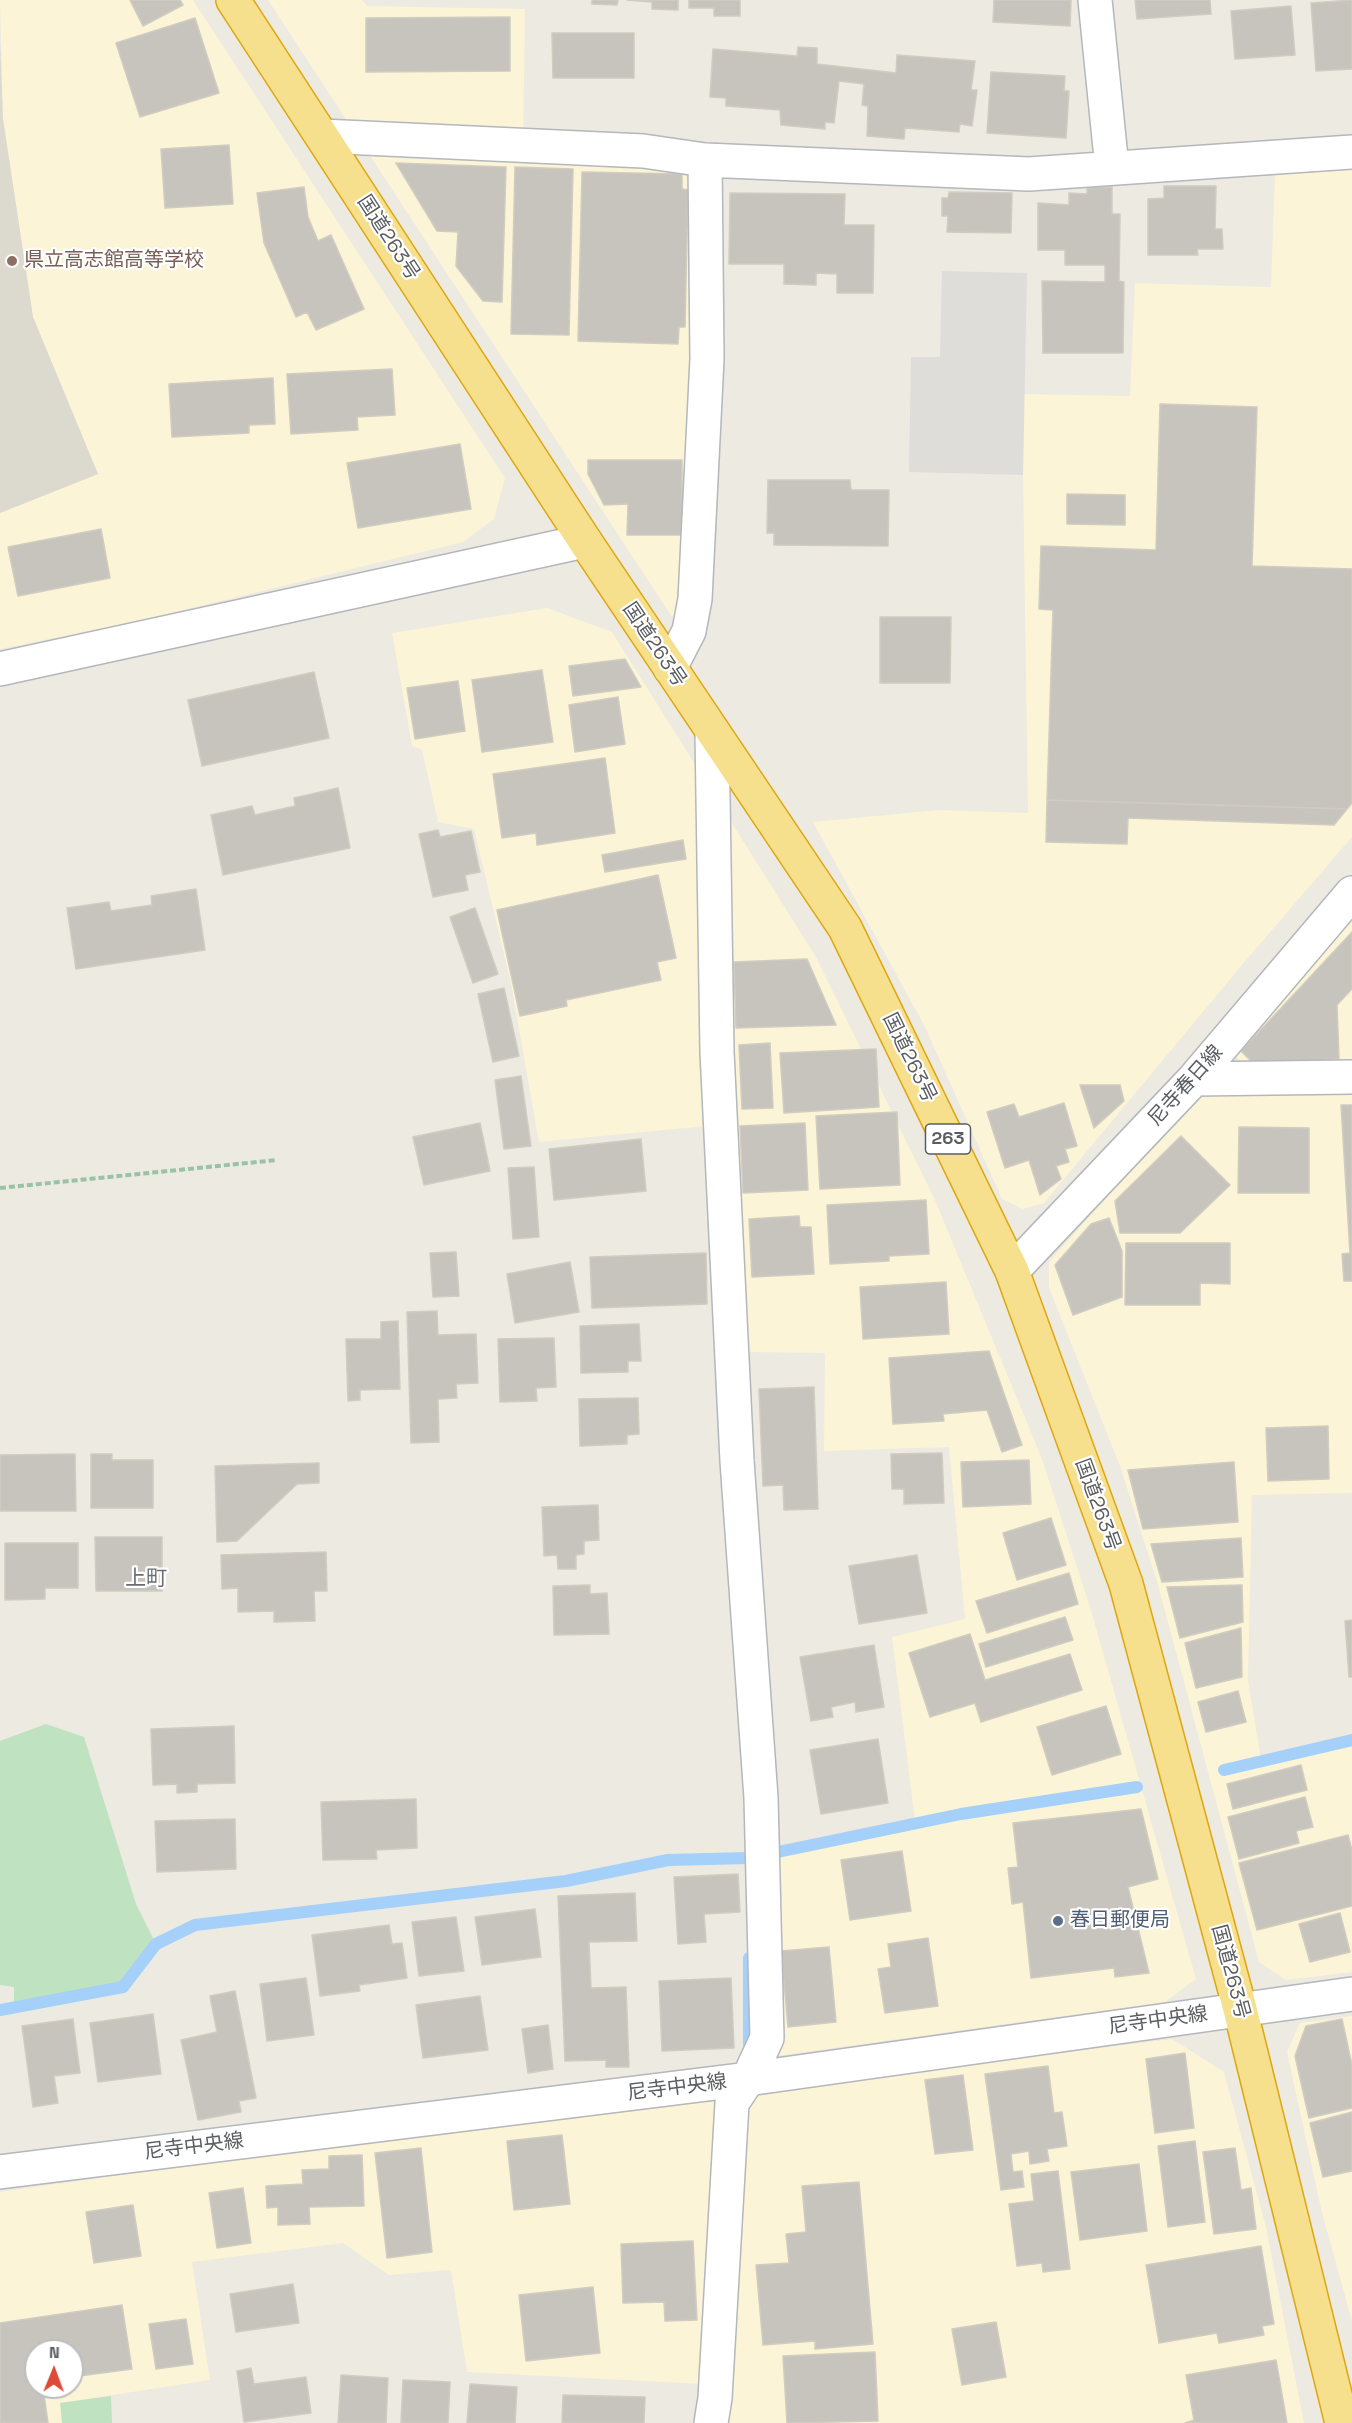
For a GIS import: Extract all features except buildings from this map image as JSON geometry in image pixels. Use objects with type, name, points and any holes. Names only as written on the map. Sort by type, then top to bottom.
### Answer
[{"type":"highway","name":"国道263号","points":[[233,0],[585,541],[712,733],[846,928],[1012,1271],[1126,1584],[1240,2009],[1342,2423]]},
{"type":"street","points":[[1095,0],[1112,168]]},
{"type":"street","points":[[322,136],[643,151],[705,160],[1018,173],[1352,152]]},
{"type":"street","points":[[670,668],[689,631],[695,599],[706,359],[705,160]]},
{"type":"street","points":[[0,669],[585,541]]},
{"type":"street","points":[[711,2423],[715,2398],[732,2103],[748,2079],[767,2038],[763,1857],[738,1461],[718,1064],[712,733]]},
{"type":"street","name":"尼寺春日線","points":[[1012,1271],[1194,1079],[1352,893]]},
{"type":"street","points":[[1194,1079],[1352,1077]]},
{"type":"street","name":"尼寺中央線","points":[[0,2172],[748,2079],[1352,1994]]},
{"type":"path","points":[[0,1188],[277,1160]]},
{"type":"shaded area","points":[[0,0],[193,0],[505,478],[494,519],[463,542],[143,620],[0,649],[0,513],[98,474],[33,317],[3,119]]},
{"type":"shaded area","points":[[268,0],[362,0],[367,6],[525,9],[523,159],[717,170],[710,560],[672,617]]},
{"type":"shaded area","name":"県立高志館高等学校","points":[[0,42],[3,119],[33,317],[98,474],[0,513]]},
{"type":"shaded area","points":[[1352,167],[1352,837],[1044,1203],[1023,1209],[1002,1199],[925,1027],[813,822],[938,810],[1028,813],[1024,394],[1130,396],[1135,283],[1271,287],[1275,171]]},
{"type":"shaded area","points":[[942,271],[1027,273],[1023,475],[909,472],[911,357],[940,357]]},
{"type":"shaded area","points":[[547,608],[612,632],[816,957],[935,1200],[1042,1459],[1090,1607],[1196,1979],[1165,2002],[776,2056],[774,1858],[916,1829],[892,1637],[965,1619],[949,1447],[824,1451],[825,1353],[738,1352],[728,1124],[539,1142],[511,984],[474,829],[438,822],[422,750],[412,746],[392,633]]},
{"type":"shaded area","points":[[1352,915],[1352,1066],[1248,1068],[1232,1053]]},
{"type":"shaded area","points":[[1352,1089],[1352,1493],[1252,1495],[1248,1680],[1262,1766],[1352,1746],[1352,1972],[1286,1980],[1259,1962],[1158,1585],[1120,1466],[1049,1288],[1049,1262],[1200,1092]]},
{"type":"shaded area","points":[[1352,2016],[1352,2321],[1322,2213],[1287,2052],[1300,2023]]},
{"type":"shaded area","points":[[1172,2039],[1224,2072],[1266,2227],[1304,2423],[720,2423],[723,2385],[467,2372],[451,2270],[389,2275],[343,2243],[192,2262],[210,2380],[61,2403],[62,2423],[0,2423],[0,2192],[433,2131]]},
{"type":"green space","points":[[46,1724],[84,1737],[136,1904],[156,1944],[123,1987],[14,2008],[14,1987],[0,1985],[0,1741]]},
{"type":"green space","points":[[111,2396],[112,2423],[62,2423],[60,2403]]},
{"type":"waterway","points":[[1224,1770],[1352,1740]]},
{"type":"waterway","points":[[0,2010],[123,1987],[156,1944],[195,1925],[566,1881],[668,1860],[749,1858],[961,1814],[1137,1787]]},
{"type":"waterway","points":[[749,1958],[749,2049]]},
{"type":"place","name":"県立高志館高等学校","points":[[12,261]]},
{"type":"place","name":"春日郵便局","points":[[1058,1921]]},
{"type":"district","name":"上町","points":[[146,1579]]}]
